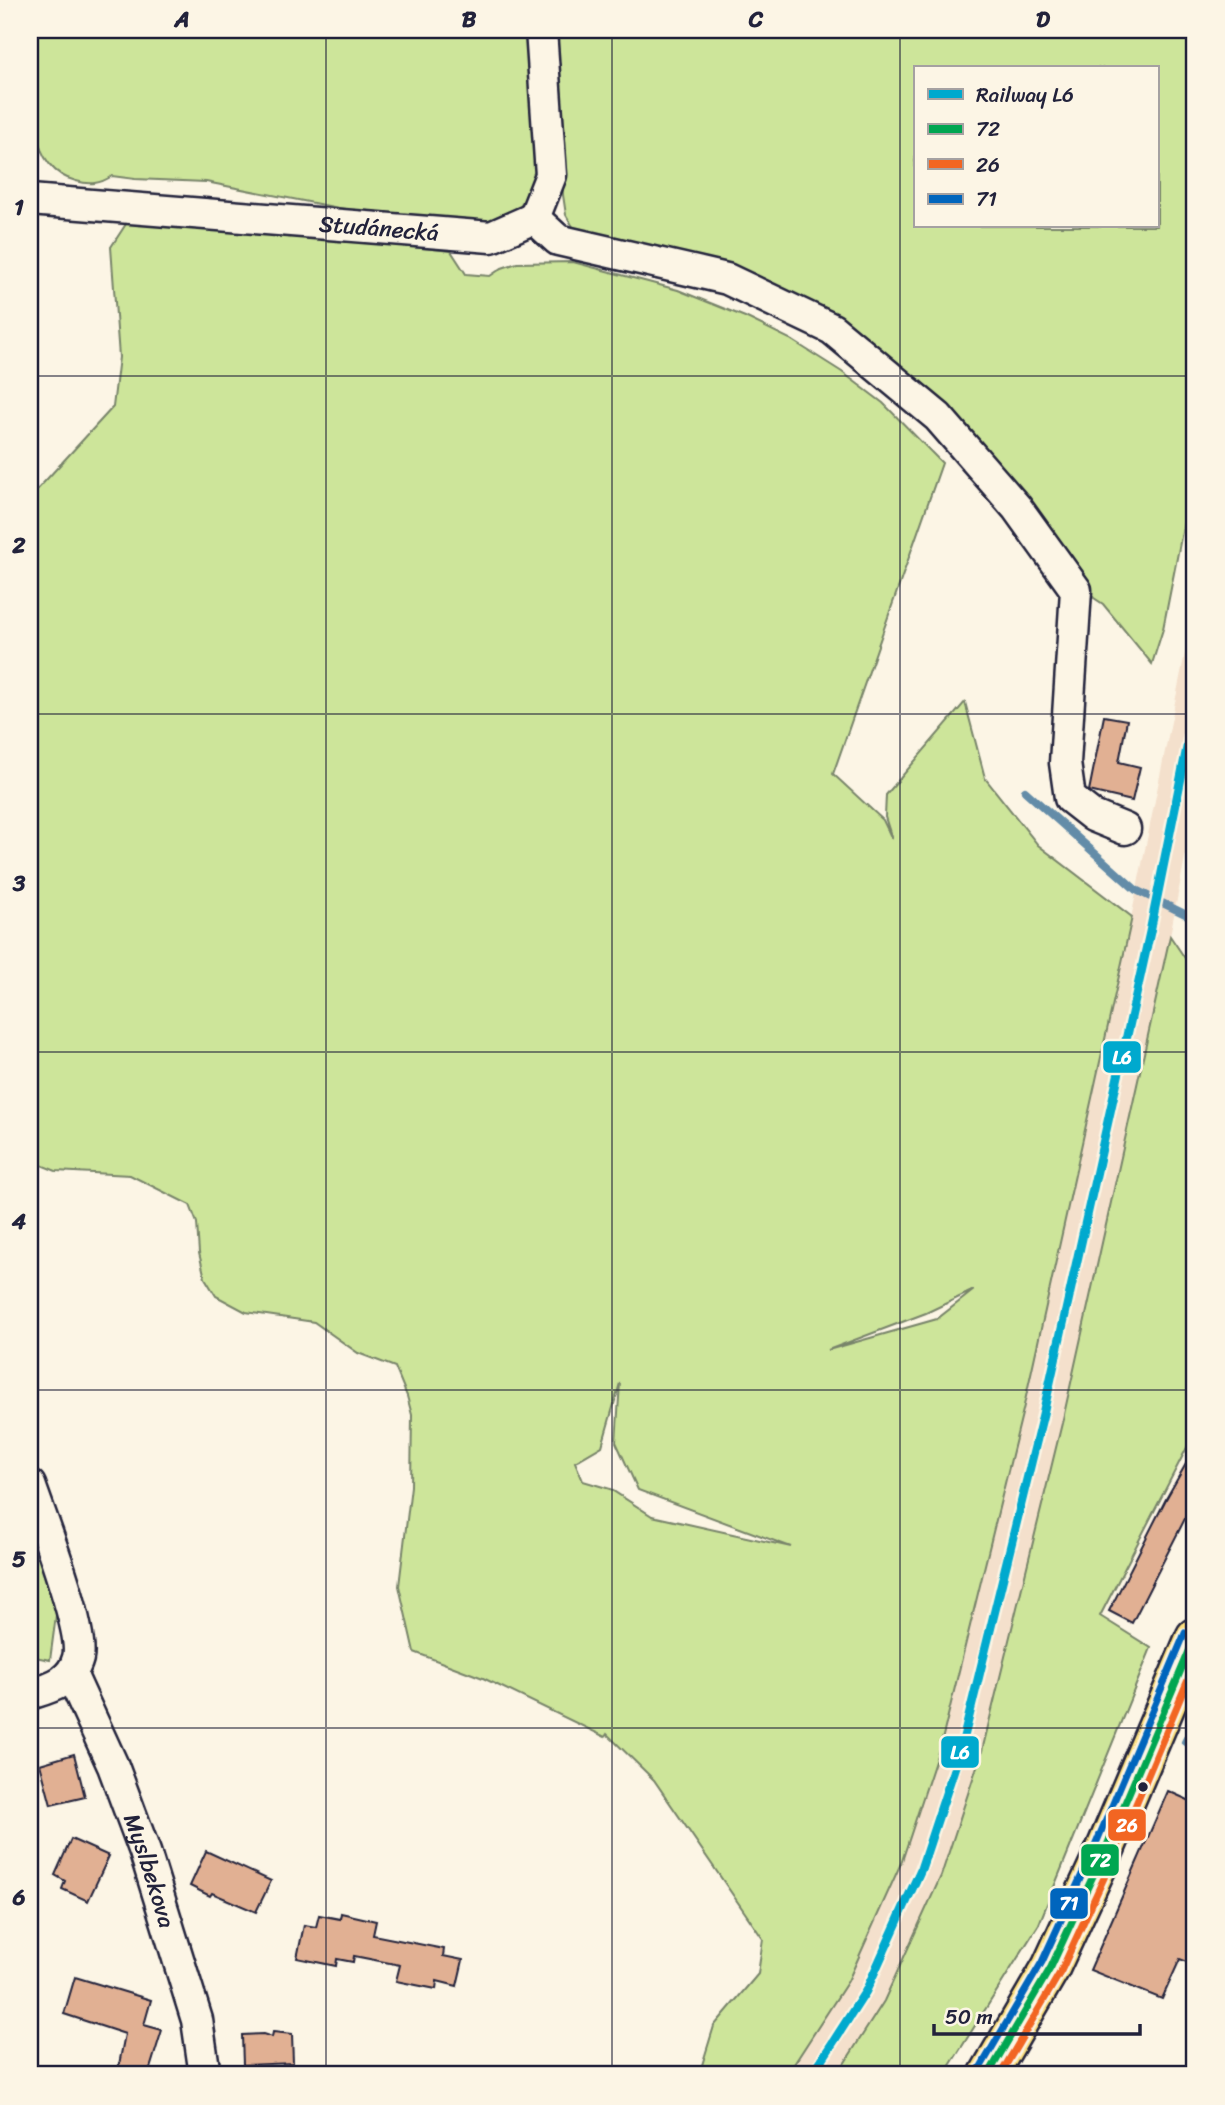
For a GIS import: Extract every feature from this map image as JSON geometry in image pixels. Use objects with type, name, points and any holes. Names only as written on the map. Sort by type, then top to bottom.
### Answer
[{"type":"main road","points":[[988,2075],[1051,1967],[1111,1838],[1195,1637]]},
{"type":"street","points":[[541,30],[551,175],[534,218],[558,240],[727,279],[832,329],[938,417],[1017,508],[1076,590],[1065,763],[1070,798],[1093,817],[1125,829]]},
{"type":"street","name":"Studánecká","points":[[30,200],[491,237],[534,218]]},
{"type":"street","points":[[30,1485],[76,1626],[79,1657],[71,1674],[59,1685],[33,1693],[30,1691]]},
{"type":"street","name":"Myslbekova","points":[[71,1674],[113,1766],[145,1852],[197,2020],[205,2075]]},
{"type":"shaded area","points":[[1195,604],[1195,805],[1170,936],[1063,1419],[982,1751],[941,1876],[884,2001],[837,2075],[787,2075],[1023,1410],[1129,928]]},
{"type":"green space","points":[[35,30],[528,30],[539,174],[532,194],[520,209],[502,222],[470,223],[349,210],[206,182],[112,176],[95,183],[76,181],[58,172],[45,158],[37,138],[32,93]]},
{"type":"green space","points":[[556,30],[1195,30],[1195,466],[1163,629],[1152,664],[1103,604],[1094,598],[1073,573],[823,318],[575,230],[566,215],[563,195],[560,74]]},
{"type":"green space","points":[[139,218],[451,251],[466,274],[490,276],[517,263],[573,262],[678,290],[745,317],[790,339],[842,372],[883,403],[942,463],[833,774],[883,820],[892,839],[885,817],[886,795],[965,702],[985,778],[1038,845],[1132,917],[1023,1410],[942,1740],[902,1861],[848,1981],[787,2075],[699,2075],[714,2026],[758,1974],[763,1939],[654,1780],[607,1734],[605,1737],[483,1678],[414,1652],[399,1586],[411,1486],[412,1415],[395,1367],[358,1353],[314,1322],[246,1312],[216,1296],[205,1278],[199,1253],[197,1223],[190,1205],[130,1175],[56,1171],[41,1165],[30,1153],[30,619],[36,491],[113,407],[119,357],[111,247],[126,224]],"holes":[[[974,1290],[937,1319],[828,1350],[926,1313]],[[620,1383],[616,1442],[638,1490],[791,1547],[652,1516],[610,1489],[583,1481],[575,1462],[602,1446]]]},
{"type":"green space","points":[[1170,936],[1195,973],[1195,1432],[1100,1616],[1151,1648],[1039,1924],[944,2075],[837,2075],[884,2001],[941,1876],[982,1751],[1063,1419]]},
{"type":"green space","points":[[30,1507],[59,1593],[50,1660],[30,1656]]},
{"type":"building","points":[[1104,716],[1127,720],[1119,762],[1140,767],[1132,801],[1089,791]]},
{"type":"building","points":[[1195,1448],[1195,1499],[1132,1623],[1109,1611]]},
{"type":"building","points":[[74,1754],[85,1797],[51,1805],[40,1764]]},
{"type":"building","points":[[1168,1791],[1195,1803],[1195,1965],[1180,1959],[1162,1999],[1090,1970]]},
{"type":"building","points":[[71,1839],[109,1856],[88,1901],[62,1889],[65,1881],[55,1875]]},
{"type":"building","points":[[206,1851],[271,1881],[256,1912],[190,1886]]},
{"type":"building","points":[[341,1913],[376,1921],[373,1935],[444,1949],[443,1956],[463,1960],[457,1986],[437,1981],[436,1989],[396,1981],[400,1965],[354,1956],[353,1962],[337,1959],[336,1966],[297,1958],[304,1925],[316,1927],[319,1915],[340,1919]]},
{"type":"building","points":[[75,1977],[151,2000],[144,2025],[162,2030],[148,2075],[117,2075],[125,2034],[64,2014]]},
{"type":"building","points":[[273,2032],[292,2034],[293,2063],[243,2065],[242,2035],[263,2034],[272,2037]]},
{"type":"waterway","points":[[1025,791],[1136,890],[1195,919]]},
{"type":"waterway","points":[[1185,1742],[1195,1724]]},
{"type":"rail line","name":"L6","points":[[812,2075],[866,1991],[921,1869],[962,1745],[1043,1414],[1150,932],[1195,708]]},
{"type":"transit line","name":"71","points":[[979,2070],[1042,1962],[1095,1846],[1185,1633]]},
{"type":"transit line","name":"72","points":[[988,2075],[1051,1967],[1105,1850],[1195,1637]]},
{"type":"transit line","name":"26","points":[[1000,2075],[1061,1971],[1115,1854],[1195,1663]]}]
